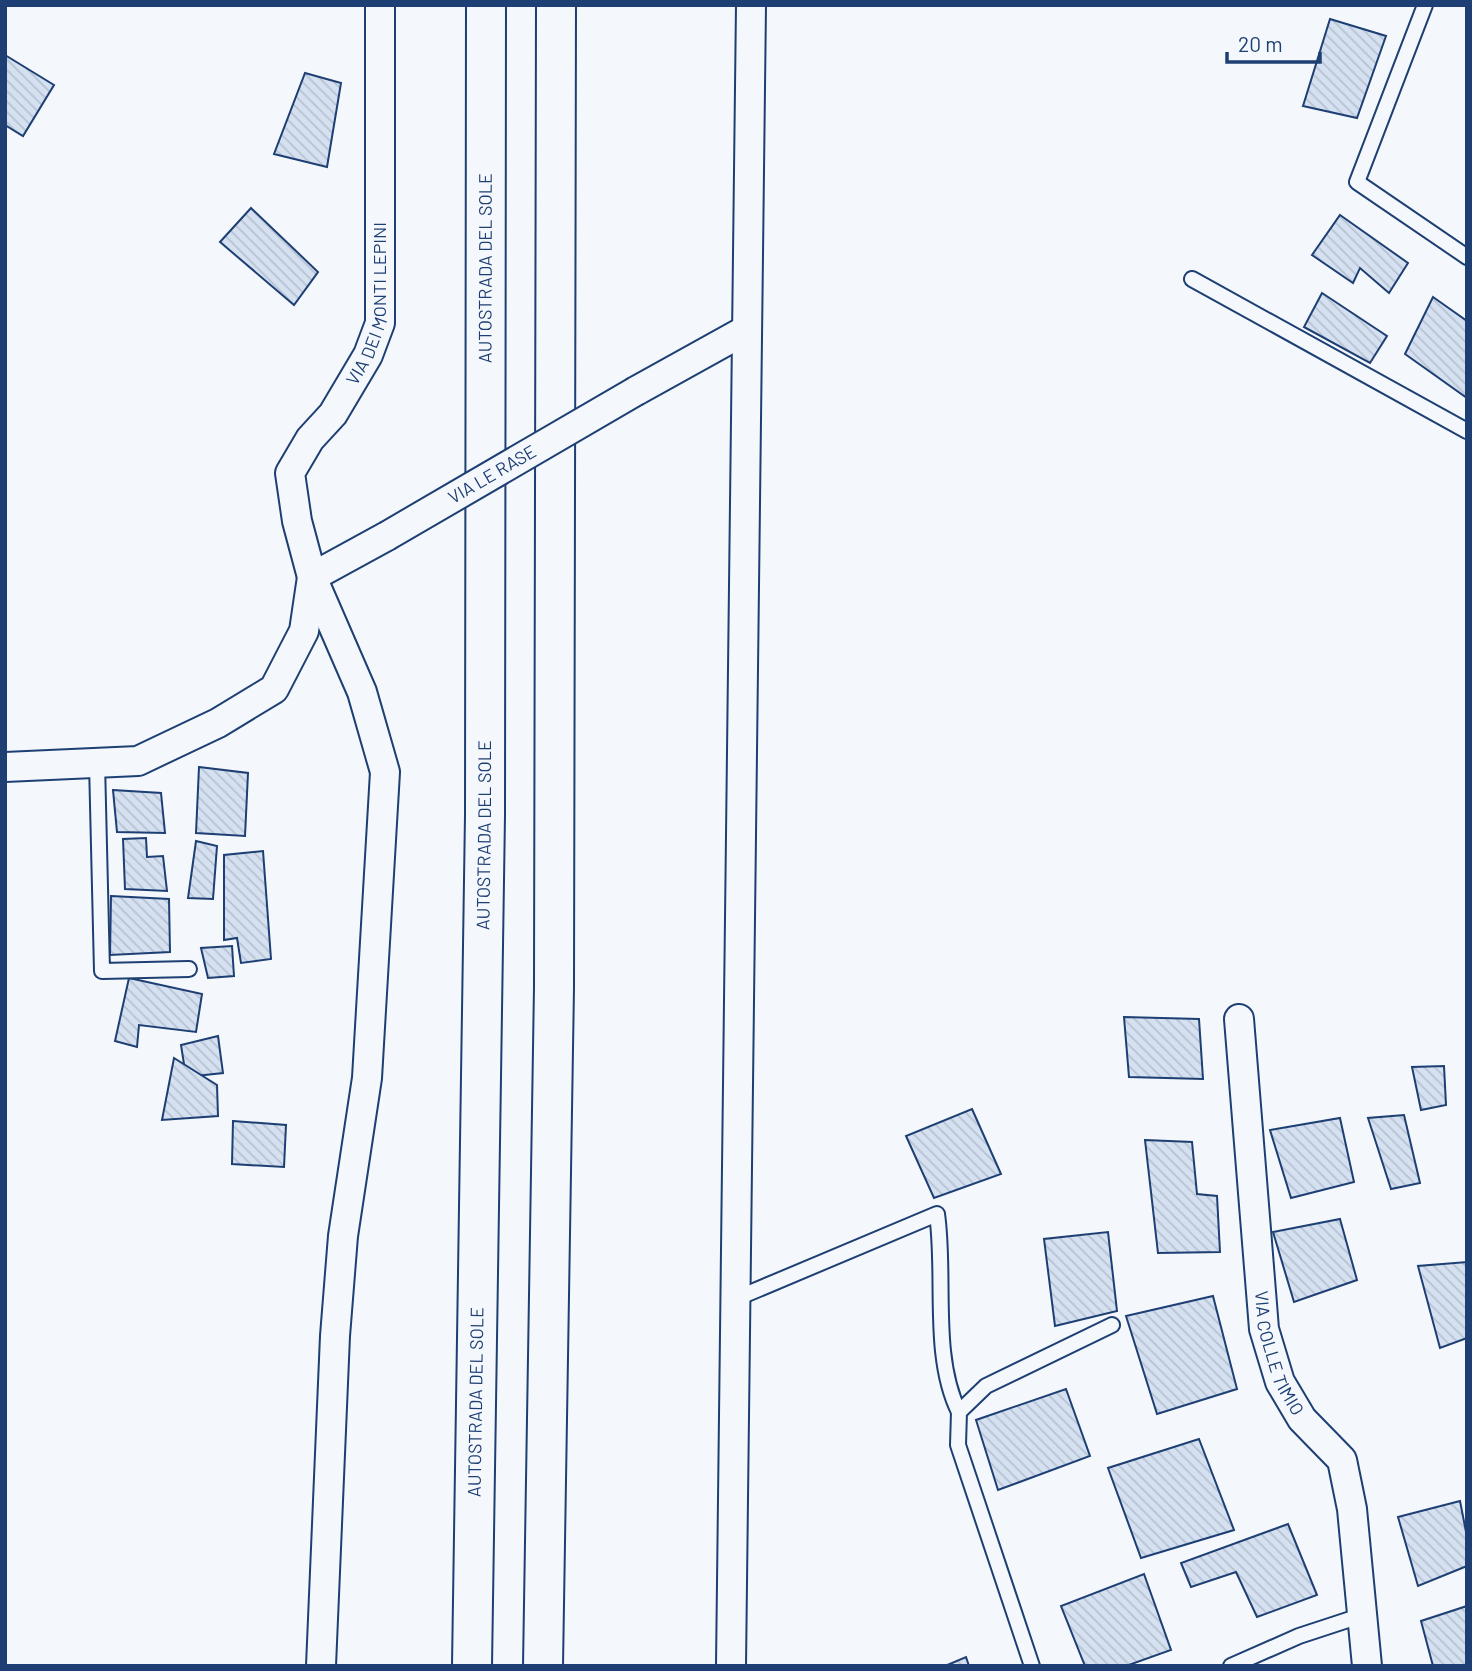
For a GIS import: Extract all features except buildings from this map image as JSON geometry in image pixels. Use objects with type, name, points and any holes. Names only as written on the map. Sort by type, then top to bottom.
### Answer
[{"type":"highway","name":"AUTOSTRADA DEL SOLE","points":[[472,1666],[485,815],[486,5]]},
{"type":"highway","points":[[543,1666],[554,987],[556,5]]},
{"type":"street","name":"VIA DEI MONTI LEPINI","points":[[312,577],[297,521],[290,472],[310,439],[333,414],[368,355],[380,323],[380,5]]},
{"type":"street","points":[[731,1666],[751,5]]},
{"type":"street","name":"VIA LE RASE","points":[[312,577],[746,330]]},
{"type":"street","points":[[5,767],[138,761],[218,723],[274,690],[304,631],[312,577]]},
{"type":"street","points":[[312,577],[362,692],[385,772],[367,1078],[343,1236],[336,1324],[321,1666]]},
{"type":"street","name":"VIA COLLE TIMIO","points":[[1239,1019],[1264,1329],[1280,1382],[1301,1419],[1342,1460],[1352,1508],[1367,1666]]},
{"type":"lane","points":[[1425,5],[1357,182],[1467,257]]},
{"type":"lane","points":[[1192,279],[1467,431]]},
{"type":"lane","points":[[97,763],[103,971],[189,969]]},
{"type":"lane","points":[[735,1298],[937,1214],[943,1250],[942,1311],[948,1389],[959,1412],[958,1446],[1032,1666]]},
{"type":"lane","points":[[959,1412],[986,1386],[1112,1325]]},
{"type":"lane","points":[[1231,1666],[1299,1636],[1363,1615]]}]
